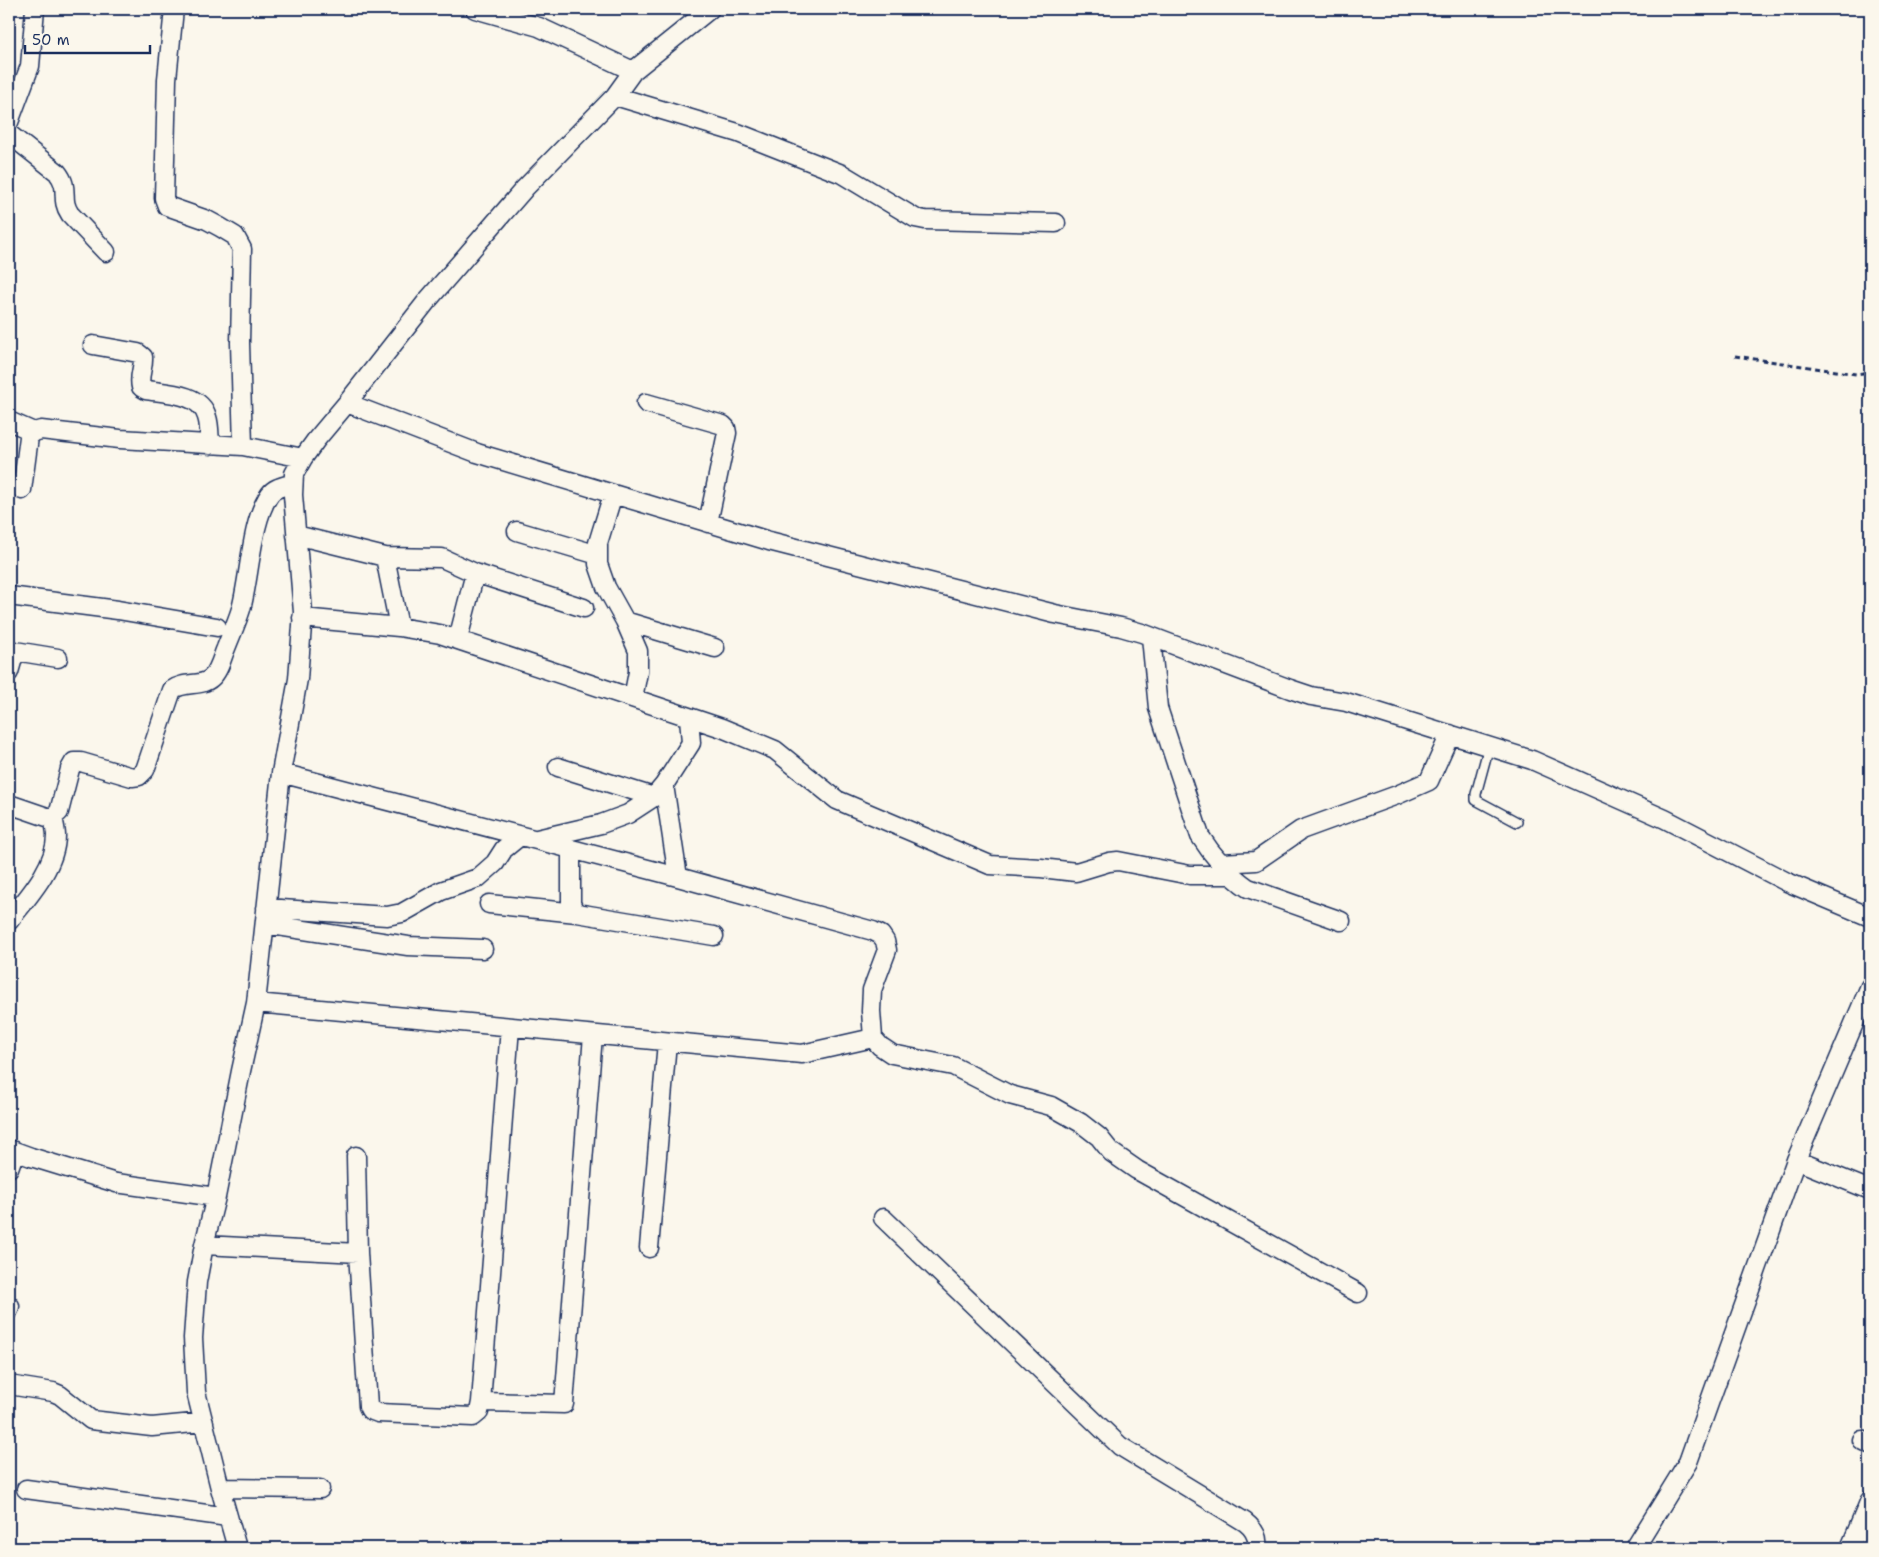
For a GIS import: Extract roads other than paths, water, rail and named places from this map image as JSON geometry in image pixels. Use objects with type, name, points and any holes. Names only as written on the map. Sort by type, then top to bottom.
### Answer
[{"type":"street","points":[[9,122],[30,66],[36,9]]},
{"type":"street","points":[[174,9],[167,79],[164,198],[167,206],[207,220],[235,236],[242,249],[240,343],[243,446]]},
{"type":"street","points":[[475,9],[539,27],[633,71]]},
{"type":"street","points":[[237,1548],[196,1392],[193,1338],[197,1282],[256,1003],[280,773],[298,679],[302,618],[293,484],[294,474],[303,458],[427,301],[525,188],[615,96],[633,71],[710,9]]},
{"type":"street","points":[[615,96],[738,133],[842,174],[915,218],[925,220],[1056,223]]},
{"type":"street","points":[[9,134],[62,178],[65,183],[65,208],[106,252]]},
{"type":"street","points":[[93,345],[138,353],[143,356],[139,380],[141,387],[146,390],[188,397],[200,406],[207,416],[210,445]]},
{"type":"street","points":[[347,403],[477,453],[708,523],[769,541],[1055,614],[1121,627],[1311,696],[1346,702],[1532,760],[1665,818],[1787,882],[1870,917]]},
{"type":"street","points":[[646,403],[723,425],[726,428],[727,433],[708,523]]},
{"type":"street","points":[[9,421],[34,432]]},
{"type":"street","points":[[22,490],[29,436],[41,430],[120,439],[243,446],[303,458]]},
{"type":"street","points":[[9,804],[46,817],[53,817],[59,812],[70,769],[74,762],[81,762],[132,777],[139,776],[145,770],[172,690],[179,684],[204,682],[211,679],[218,670],[241,608],[258,522],[266,500],[271,492],[293,484]]},
{"type":"street","points":[[613,494],[598,543],[598,564],[606,587],[625,621],[638,651],[638,672],[633,698]]},
{"type":"street","points":[[517,532],[598,555]]},
{"type":"street","points":[[296,535],[385,557],[442,558],[475,573],[584,608]]},
{"type":"street","points":[[385,557],[399,627]]},
{"type":"street","points":[[458,639],[475,573]]},
{"type":"street","points":[[9,596],[118,610],[218,627]]},
{"type":"street","points":[[302,618],[399,627],[440,634],[722,728],[775,750],[837,800],[990,865],[1076,872],[1118,861],[1190,875],[1227,869],[1256,861],[1301,830],[1429,781],[1450,734]]},
{"type":"street","points":[[625,621],[715,648]]},
{"type":"street","points":[[1151,637],[1158,708],[1200,836],[1227,869],[1248,888],[1341,921]]},
{"type":"street","points":[[9,672],[12,650],[58,658]]},
{"type":"street","points":[[689,717],[691,743]]},
{"type":"street","points":[[266,916],[387,916],[402,913],[441,891],[478,878],[495,863],[504,849],[527,837],[601,824],[628,814],[659,791],[691,743],[722,728]]},
{"type":"street","points":[[558,768],[659,791]]},
{"type":"street","points":[[280,773],[678,877],[874,931],[881,935],[887,950],[872,990],[870,1011],[873,1038],[892,1054],[953,1066],[1010,1094],[1052,1106],[1081,1123],[1099,1137],[1110,1152],[1137,1170],[1358,1293]]},
{"type":"street","points":[[659,791],[678,877]]},
{"type":"street","points":[[9,921],[46,872],[56,844],[53,817]]},
{"type":"street","points":[[483,826],[495,863]]},
{"type":"street","points":[[571,849],[571,903],[577,913]]},
{"type":"street","points":[[489,904],[577,913],[714,936]]},
{"type":"street","points":[[266,916],[408,946],[483,949]]},
{"type":"street","points":[[1635,1548],[1688,1462],[1796,1160],[1870,986]]},
{"type":"street","points":[[256,1003],[802,1054],[873,1038]]},
{"type":"street","points":[[356,1156],[358,1253],[368,1406],[370,1410],[378,1413],[473,1417],[478,1412],[481,1402],[510,1027]]},
{"type":"street","points":[[481,1402],[564,1404],[593,1035]]},
{"type":"street","points":[[649,1248],[667,1042]]},
{"type":"street","points":[[11,1156],[116,1183],[216,1197]]},
{"type":"street","points":[[1796,1160],[1870,1190]]},
{"type":"street","points":[[883,1218],[1120,1446],[1245,1522],[1254,1531],[1258,1539],[1257,1548]]},
{"type":"street","points":[[204,1246],[358,1253]]},
{"type":"street","points":[[9,1385],[53,1392],[60,1395],[86,1418],[91,1420],[152,1426],[204,1422]]},
{"type":"street","points":[[220,1488],[320,1489]]},
{"type":"street","points":[[26,1490],[228,1517]]},
{"type":"street","points":[[1850,1548],[1870,1500]]},
{"type":"lane","points":[[1489,746],[1476,800],[1517,822]]}]
